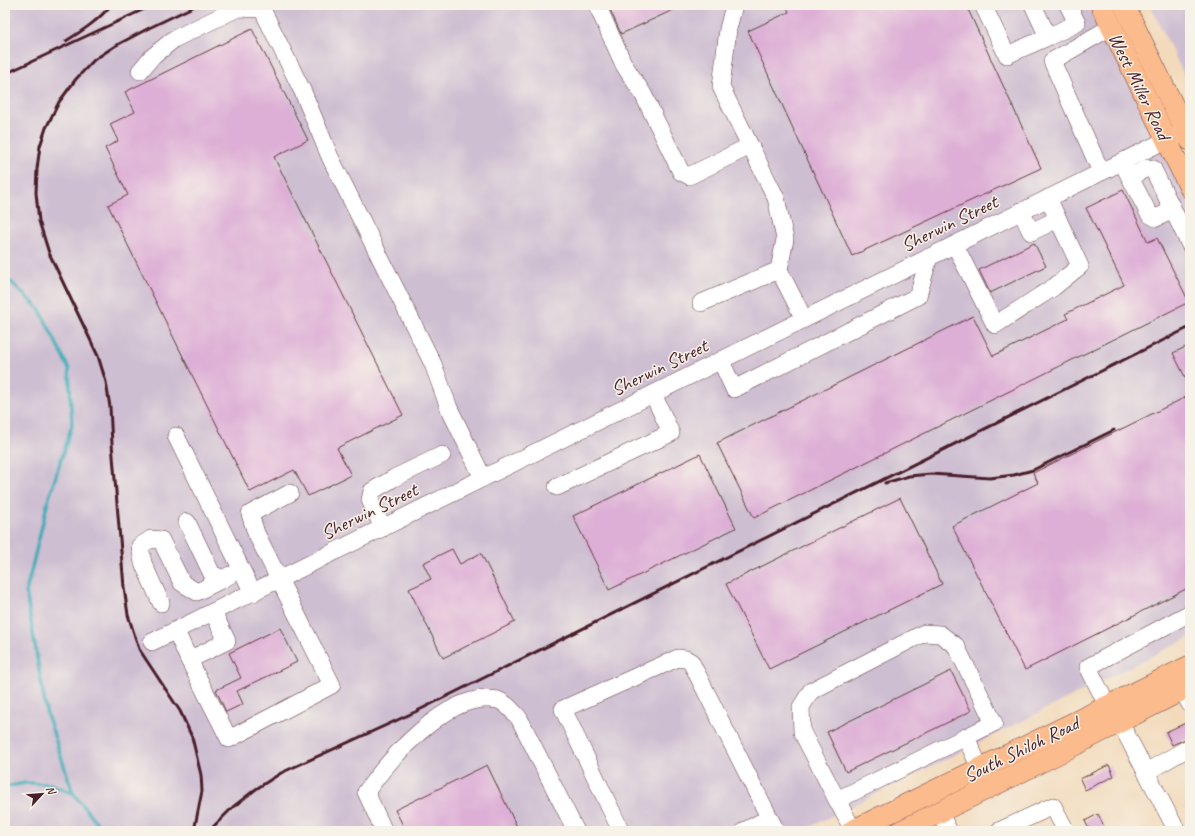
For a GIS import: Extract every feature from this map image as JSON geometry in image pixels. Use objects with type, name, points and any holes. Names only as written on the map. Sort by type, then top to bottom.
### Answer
[{"type":"main road","name":"West Miller Road","points":[[1101,5],[1190,188]]},
{"type":"main road","name":"West Miller Road","points":[[1124,5],[1188,137]]},
{"type":"main road","name":"South Shiloh Road","points":[[901,831],[989,787],[1190,666]]},
{"type":"main road","name":"South Shiloh Road","points":[[852,831],[980,768],[1113,711],[1187,693]]},
{"type":"street","points":[[597,5],[624,65],[643,94],[681,172],[689,176],[750,146]]},
{"type":"street","points":[[734,5],[728,29],[721,87],[776,198],[785,239],[779,270],[804,319]]},
{"type":"street","points":[[983,5],[1007,55],[1077,23],[1068,5]]},
{"type":"street","points":[[1033,5],[1048,37]]},
{"type":"street","points":[[140,71],[151,58],[174,38],[238,8],[262,9],[303,92],[330,157],[434,364],[449,408],[483,478]]},
{"type":"street","points":[[1101,172],[1052,61],[1111,27]]},
{"type":"street","name":"Sherwin Street","points":[[152,642],[1166,140],[1188,137]]},
{"type":"street","points":[[1122,162],[1149,214],[1156,218],[1173,210]]},
{"type":"street","points":[[1130,178],[1147,168],[1153,169],[1190,245]]},
{"type":"street","points":[[955,245],[995,325],[1054,287],[1080,266],[1048,198]]},
{"type":"street","points":[[1021,212],[1031,232],[1058,219]]},
{"type":"street","points":[[721,361],[734,389],[918,296],[930,257]]},
{"type":"street","points":[[701,303],[779,270]]},
{"type":"street","points":[[557,487],[671,433],[653,394]]},
{"type":"street","points":[[176,436],[253,593]]},
{"type":"street","points":[[383,528],[370,500],[372,491],[394,478],[442,455]]},
{"type":"street","points":[[176,631],[229,739],[332,685],[256,533],[250,514],[290,493]]},
{"type":"street","points":[[187,522],[212,574],[223,579]]},
{"type":"street","points":[[162,602],[143,563],[140,546],[150,539],[161,540],[182,583],[197,592],[241,570]]},
{"type":"street","points":[[189,660],[227,641],[213,612]]},
{"type":"street","points":[[1177,831],[1088,667],[1190,613]]},
{"type":"street","points":[[837,800],[994,723],[956,646],[940,634],[924,633],[811,691],[801,707],[802,732],[852,831]]},
{"type":"street","points":[[621,831],[563,709],[678,658],[686,659],[691,662],[772,825],[744,831]]},
{"type":"street","points":[[384,831],[366,792],[390,761],[412,738],[449,710],[462,704],[480,699],[498,700],[510,708],[519,718],[576,831]]},
{"type":"street","points":[[966,737],[989,787]]},
{"type":"street","points":[[1146,772],[1190,748]]},
{"type":"street","points":[[999,831],[1053,806],[1066,831]]},
{"type":"street","points":[[939,812],[949,831]]},
{"type":"shaded area","points":[[5,5],[1094,5],[1190,205],[1190,637],[802,831],[5,831]]},
{"type":"shaded area","points":[[1150,5],[1190,5],[1190,87]]},
{"type":"building","points":[[608,5],[684,5],[621,34]]},
{"type":"building","points":[[786,5],[966,5],[1041,168],[852,256],[748,31],[789,12]]},
{"type":"building","points":[[252,29],[308,140],[274,157],[403,415],[337,448],[351,475],[308,496],[294,470],[250,492],[108,205],[128,195],[105,148],[118,141],[110,124],[135,112],[125,92]]},
{"type":"building","points":[[1123,190],[1148,242],[1157,238],[1189,302],[754,518],[717,443],[973,316],[993,356],[1068,319],[1065,314],[1124,285],[1086,208]]},
{"type":"building","points":[[1034,243],[1046,266],[990,293],[979,270]]},
{"type":"building","points":[[1190,345],[1190,387],[1173,353]]},
{"type":"building","points":[[1190,395],[1190,587],[1025,670],[952,526],[1038,483],[1033,473]]},
{"type":"building","points":[[700,454],[736,528],[609,590],[573,516]]},
{"type":"building","points":[[900,498],[942,584],[769,669],[726,584]]},
{"type":"building","points":[[452,549],[460,564],[481,553],[515,622],[443,658],[409,589],[431,579],[423,563]]},
{"type":"building","points":[[280,628],[297,662],[237,691],[243,704],[226,712],[216,690],[241,678],[229,653]]},
{"type":"building","points":[[951,671],[971,711],[846,772],[827,732]]},
{"type":"building","points":[[1190,721],[1190,737],[1172,745],[1166,732]]},
{"type":"building","points":[[487,765],[519,831],[406,831],[395,810]]},
{"type":"building","points":[[1109,765],[1114,776],[1085,790],[1080,779]]},
{"type":"building","points":[[1098,814],[1106,831],[1090,831],[1085,821]]},
{"type":"waterway","points":[[5,276],[40,310],[69,369],[72,425],[48,501],[26,592],[46,711],[73,793],[103,831]]},
{"type":"waterway","points":[[5,787],[25,783],[50,784],[73,793]]},
{"type":"railway","points":[[66,41],[96,20],[111,5]]},
{"type":"railway","points":[[5,74],[153,5]]},
{"type":"railway","points":[[194,831],[202,791],[201,775],[192,737],[180,711],[139,649],[128,615],[124,587],[110,407],[106,382],[98,356],[49,253],[39,221],[36,193],[40,146],[46,128],[59,102],[76,79],[94,60],[115,46],[197,5]]},
{"type":"railway","points":[[209,831],[233,807],[256,789],[281,773],[415,712],[1190,327]]},
{"type":"railway","points":[[885,483],[909,476],[931,474],[990,478],[1014,475],[1033,470],[1114,430]]}]
